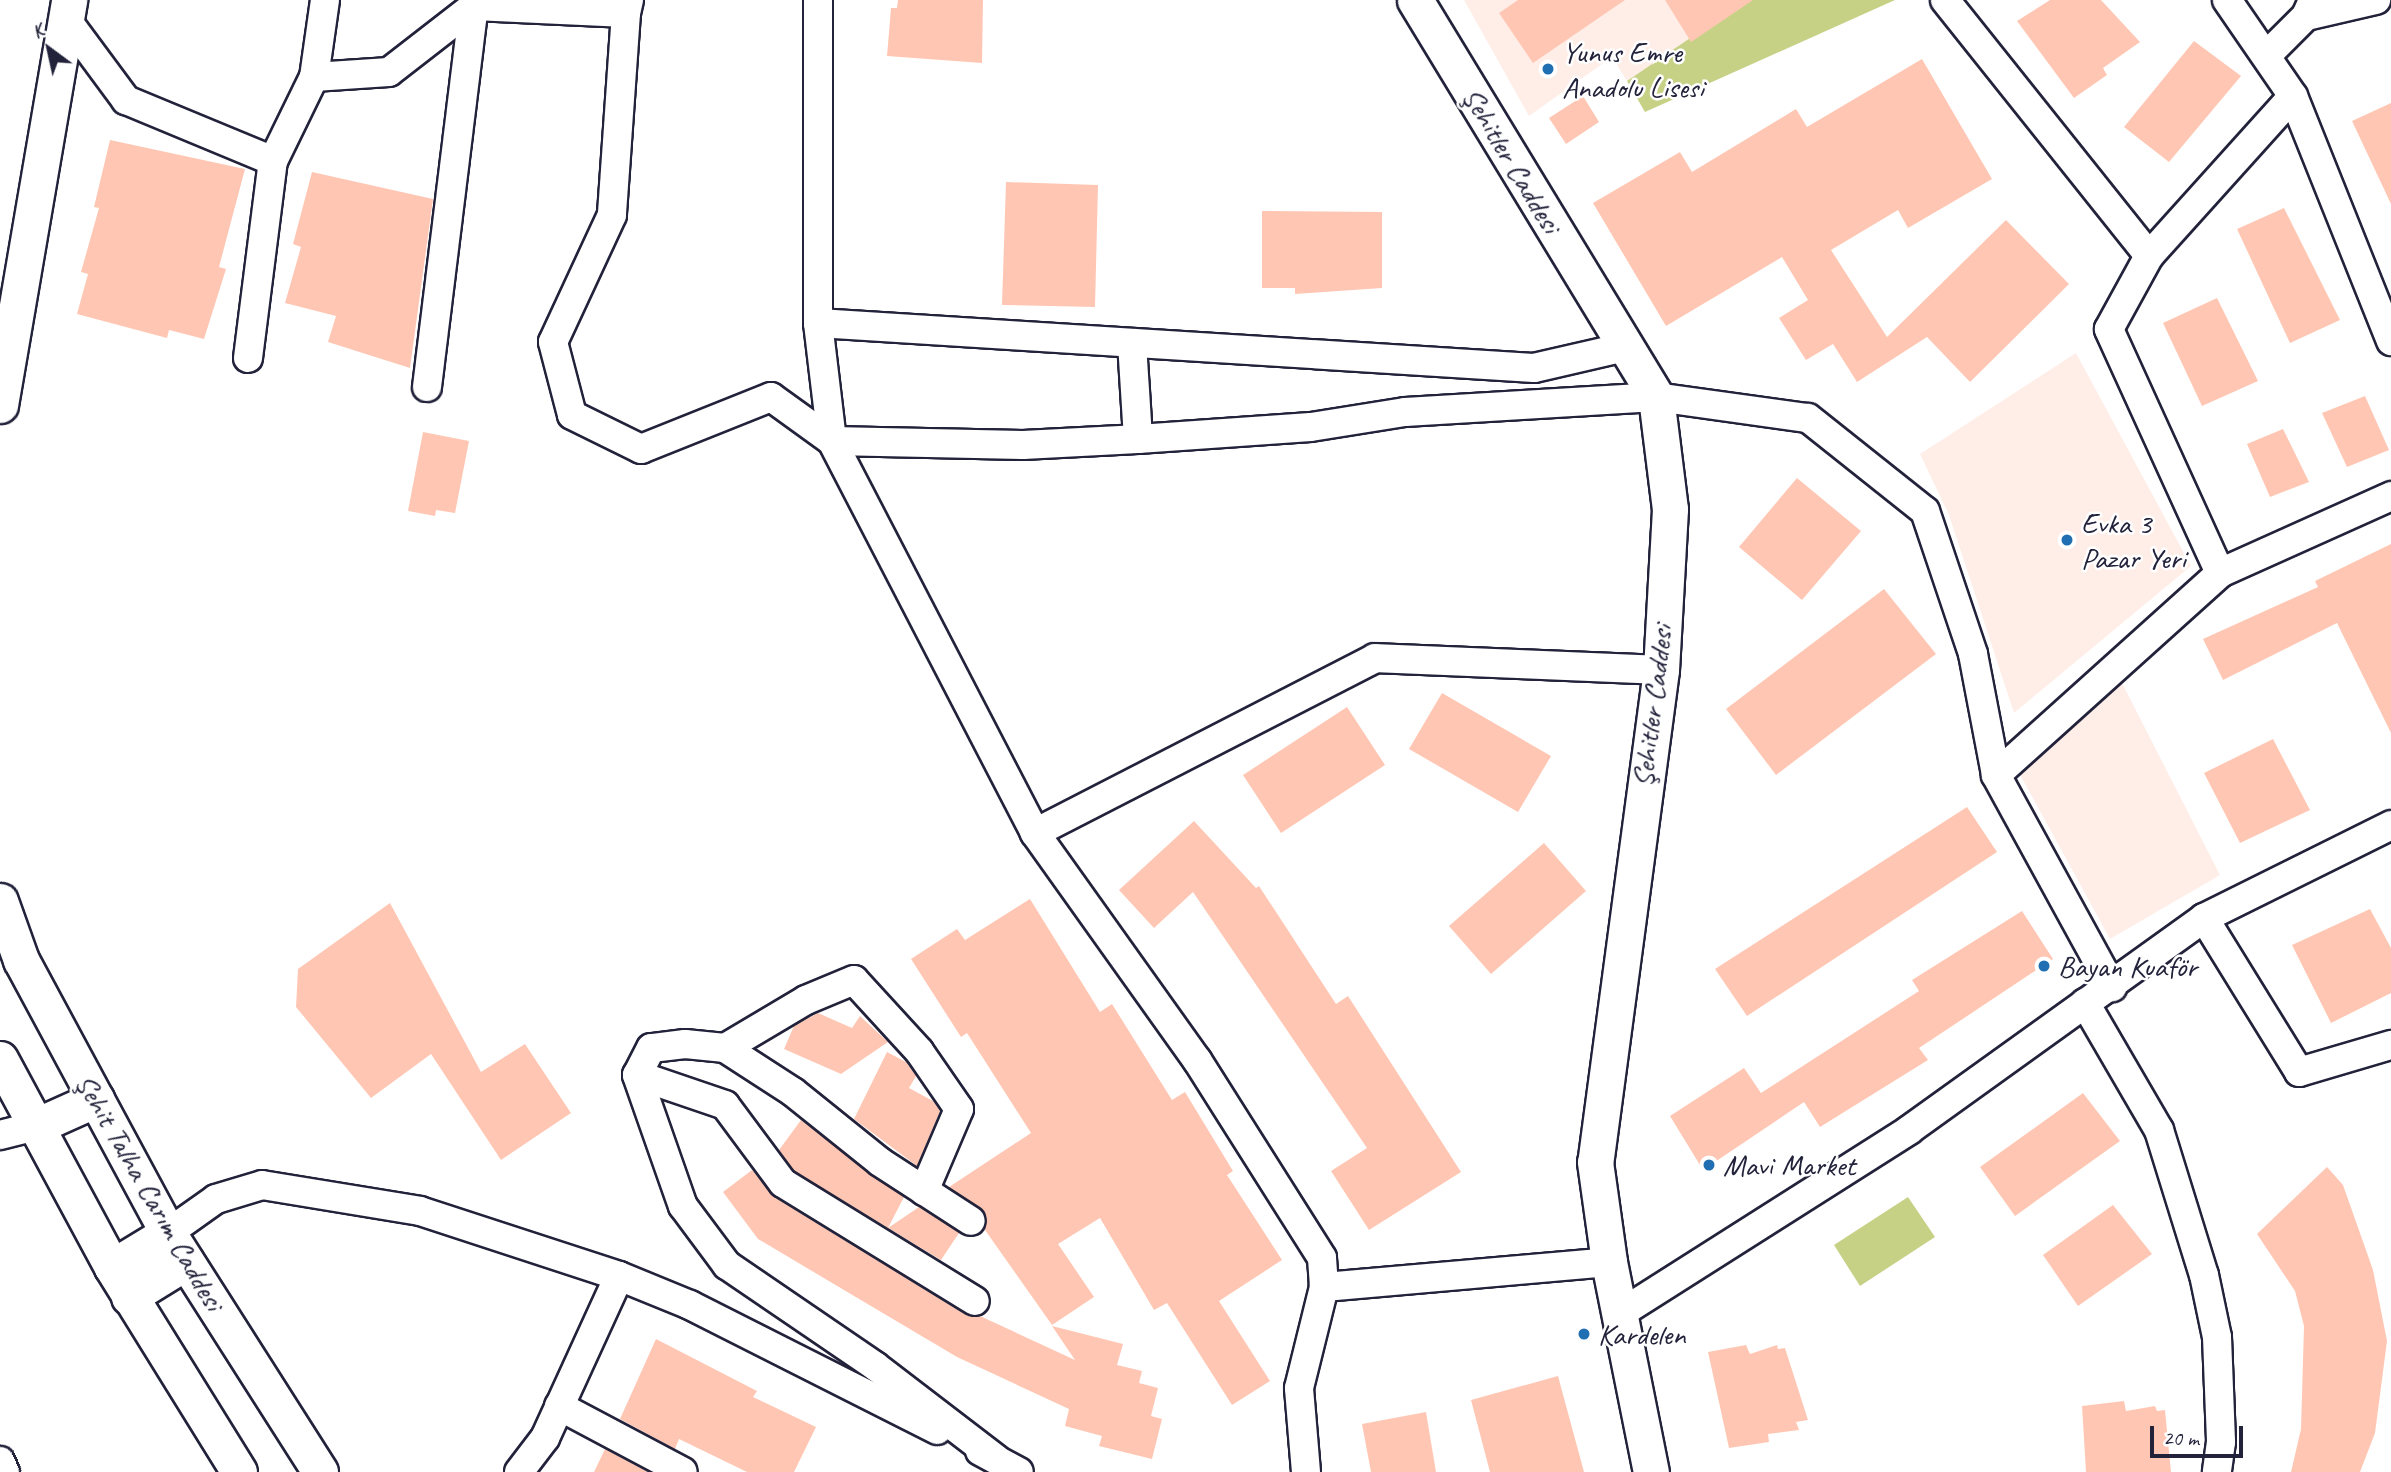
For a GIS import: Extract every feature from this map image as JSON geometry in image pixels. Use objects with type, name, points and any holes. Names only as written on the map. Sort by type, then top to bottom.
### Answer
[{"type":"street","points":[[248,358],[273,161],[314,77],[325,0]]},
{"type":"street","points":[[818,0],[818,323],[832,441],[1035,833],[1205,1071],[1322,1258],[1324,1287],[1300,1388],[1306,1472]]},
{"type":"street","name":"Şehitler Caddesi","points":[[1415,0],[1656,397],[1670,509],[1661,670],[1595,1162],[1618,1315],[1651,1472]]},
{"type":"street","points":[[1945,0],[2149,256]]},
{"type":"street","points":[[2227,0],[2293,96],[2391,341]]},
{"type":"street","points":[[2267,55],[2309,8],[2376,0]]},
{"type":"street","points":[[314,77],[389,72],[474,6],[627,7],[612,215],[553,342],[572,415],[641,449],[771,397],[832,441],[1023,445],[1311,427],[1405,412],[1656,397],[1808,418],[1925,511],[1973,654],[1996,775],[2112,987]]},
{"type":"street","points":[[427,387],[474,6]]},
{"type":"street","points":[[67,9],[126,100],[273,161]]},
{"type":"street","points":[[0,405],[67,9]]},
{"type":"street","points":[[2220,573],[2109,329],[2149,256],[2293,96]]},
{"type":"street","points":[[818,323],[1534,368],[1625,347]]},
{"type":"street","points":[[1132,343],[1138,439]]},
{"type":"street","points":[[1996,775],[2220,573],[2391,496]]},
{"type":"street","points":[[1035,833],[1375,658],[1661,670]]},
{"type":"street","points":[[1618,1315],[1909,1130],[2085,1003],[2112,987],[2204,918],[2391,825]]},
{"type":"street","name":"Şehit Talha Carım Caddesi","points":[[0,901],[21,960],[177,1247],[320,1472]]},
{"type":"street","points":[[2204,918],[2299,1072],[2391,1045]]},
{"type":"street","points":[[726,1048],[806,1000],[854,980],[919,1051],[959,1110],[924,1191]]},
{"type":"street","points":[[2085,1003],[2159,1130],[2204,1275],[2217,1337],[2221,1442],[2217,1472]]},
{"type":"street","points":[[971,1221],[924,1191],[793,1092],[726,1048],[685,1044],[651,1048],[637,1076],[683,1206],[727,1265],[875,1366],[1008,1466]]},
{"type":"street","points":[[0,1059],[121,1282],[239,1472]]},
{"type":"street","points":[[637,1076],[725,1105],[783,1183],[975,1301]]},
{"type":"street","points":[[0,1135],[36,1126],[96,1100]]},
{"type":"street","points":[[121,1282],[177,1247],[216,1199],[262,1185],[419,1211],[619,1276],[690,1306],[1008,1466]]},
{"type":"street","points":[[1324,1287],[1609,1262]]},
{"type":"street","points":[[519,1472],[545,1438],[619,1276]]},
{"type":"street","points":[[559,1406],[683,1472]]},
{"type":"street","points":[[0,1461],[5,1472]]},
{"type":"shaded area","name":"Yunus Emre Anadolu Lisesi","points":[[1464,0],[1747,0],[1627,81],[1612,57],[1529,116]]},
{"type":"shaded area","name":"Evka 3 Pazar Yeri","points":[[2076,353],[2191,566],[2014,713],[1949,515],[1920,454]]},
{"type":"shaded area","points":[[2121,681],[2220,875],[2110,939],[2018,771]]},
{"type":"green space","points":[[1746,0],[1895,0],[1645,112],[1627,81]]},
{"type":"green space","points":[[1908,1197],[1935,1237],[1860,1286],[1834,1245]]},
{"type":"building","points":[[898,0],[983,0],[982,63],[887,56],[891,8],[897,8]]},
{"type":"building","points":[[1518,0],[1625,0],[1533,63],[1499,13]]},
{"type":"building","points":[[1665,0],[1753,0],[1691,42]]},
{"type":"building","points":[[2050,0],[2101,0],[2140,42],[2103,68],[2107,75],[2074,98],[2017,21]]},
{"type":"building","points":[[2194,41],[2241,76],[2169,162],[2124,127]]},
{"type":"building","points":[[1922,59],[1992,179],[1908,228],[1898,210],[1831,250],[1887,337],[2006,220],[2069,284],[1970,382],[1927,337],[1857,382],[1833,344],[1806,360],[1779,318],[1808,300],[1782,257],[1666,326],[1593,203],[1680,152],[1692,172],[1796,109],[1807,127]]},
{"type":"building","points":[[1583,96],[1599,122],[1566,144],[1549,118]]},
{"type":"building","points":[[2391,103],[2391,204],[2352,121]]},
{"type":"building","points":[[110,140],[245,169],[219,267],[226,269],[204,339],[169,330],[167,338],[77,314],[88,274],[81,272],[99,208],[94,207]]},
{"type":"building","points":[[312,172],[433,199],[410,368],[328,342],[336,316],[285,303],[301,247],[293,244]]},
{"type":"building","points":[[1006,182],[1098,185],[1095,307],[1002,305]]},
{"type":"building","points":[[2284,208],[2340,320],[2290,343],[2237,229]]},
{"type":"building","points":[[1262,211],[1382,212],[1382,288],[1295,294],[1295,288],[1262,288]]},
{"type":"building","points":[[2217,298],[2258,381],[2202,406],[2163,323]]},
{"type":"building","points":[[2365,396],[2389,450],[2347,467],[2322,413]]},
{"type":"building","points":[[2283,429],[2309,482],[2270,497],[2247,444]]},
{"type":"building","points":[[423,432],[469,441],[455,513],[436,510],[435,516],[408,511]]},
{"type":"building","points":[[1797,478],[1861,531],[1802,600],[1739,547]]},
{"type":"building","points":[[2391,544],[2391,733],[2337,623],[2223,680],[2203,639],[2318,587],[2315,581]]},
{"type":"building","points":[[1884,589],[1936,654],[1776,775],[1726,709]]},
{"type":"building","points":[[1442,693],[1551,756],[1518,812],[1409,749]]},
{"type":"building","points":[[1347,707],[1385,765],[1281,833],[1243,775]]},
{"type":"building","points":[[2273,739],[2310,810],[2240,843],[2204,773]]},
{"type":"building","points":[[1967,807],[1997,852],[1747,1016],[1715,969]]},
{"type":"building","points":[[1194,821],[1256,888],[1259,886],[1336,1004],[1348,996],[1461,1172],[1369,1230],[1331,1171],[1367,1148],[1193,892],[1154,928],[1119,890]]},
{"type":"building","points":[[1544,843],[1586,891],[1491,974],[1449,926]]},
{"type":"building","points":[[1030,899],[1100,1012],[1112,1004],[1172,1100],[1185,1092],[1233,1171],[1227,1175],[1282,1260],[1219,1301],[1270,1381],[1232,1405],[1167,1303],[1154,1310],[1100,1218],[1058,1244],[1094,1297],[1052,1325],[985,1230],[985,1213],[949,1187],[1031,1133],[967,1033],[961,1037],[911,959],[957,929],[965,940]]},
{"type":"building","points":[[390,903],[481,1072],[525,1044],[571,1113],[501,1160],[431,1054],[371,1098],[296,1007],[298,969]]},
{"type":"building","points":[[2370,909],[2391,948],[2391,993],[2331,1023],[2292,945]]},
{"type":"building","points":[[2022,911],[2053,959],[1919,1048],[1928,1060],[1820,1127],[1804,1102],[1703,1170],[1670,1116],[1744,1068],[1761,1093],[1919,991],[1912,980]]},
{"type":"building","points":[[818,1013],[852,1028],[860,1016],[888,1042],[841,1074],[784,1049],[794,1026]]},
{"type":"building","points":[[887,1052],[906,1062],[916,1076],[909,1088],[933,1101],[940,1111],[917,1166],[854,1119]]},
{"type":"building","points":[[2083,1093],[2120,1141],[2015,1216],[1980,1167]]},
{"type":"building","points":[[801,1120],[904,1197],[888,1228],[794,1171],[779,1150]]},
{"type":"building","points":[[2327,1167],[2343,1185],[2373,1270],[2387,1341],[2375,1433],[2360,1472],[2291,1472],[2301,1429],[2304,1326],[2295,1291],[2257,1234]]},
{"type":"building","points":[[752,1170],[774,1197],[966,1315],[980,1316],[1075,1360],[1052,1326],[1123,1344],[1117,1365],[1142,1371],[1139,1383],[1158,1388],[1151,1416],[1162,1419],[1152,1459],[1099,1446],[1102,1436],[1065,1426],[1069,1409],[957,1357],[758,1239],[723,1192]]},
{"type":"building","points":[[2113,1205],[2152,1254],[2078,1306],[2043,1255]]},
{"type":"building","points":[[919,1207],[959,1233],[941,1260],[888,1228]]},
{"type":"building","points":[[656,1339],[757,1391],[753,1397],[816,1427],[794,1472],[747,1472],[679,1439],[675,1449],[620,1419]]},
{"type":"building","points":[[1746,1345],[1750,1354],[1777,1345],[1778,1349],[1785,1348],[1808,1420],[1796,1422],[1799,1430],[1768,1434],[1769,1442],[1729,1448],[1708,1352]]},
{"type":"building","points":[[1558,1376],[1584,1472],[1490,1472],[1471,1400]]},
{"type":"building","points":[[2124,1401],[2126,1411],[2155,1406],[2157,1411],[2165,1410],[2171,1472],[2086,1472],[2082,1406]]},
{"type":"building","points":[[1426,1412],[1436,1472],[1371,1472],[1362,1424]]},
{"type":"building","points":[[605,1449],[648,1472],[594,1472]]},
{"type":"place","name":"Yunus Emre Anadolu Lisesi","points":[[1548,69]]},
{"type":"place","name":"Evka 3 Pazar Yeri","points":[[2067,540]]},
{"type":"place","name":"Bayan Kuaför","points":[[2044,966]]},
{"type":"place","name":"Mavi Market","points":[[1709,1165]]},
{"type":"place","name":"Kardelen","points":[[1584,1334]]}]
